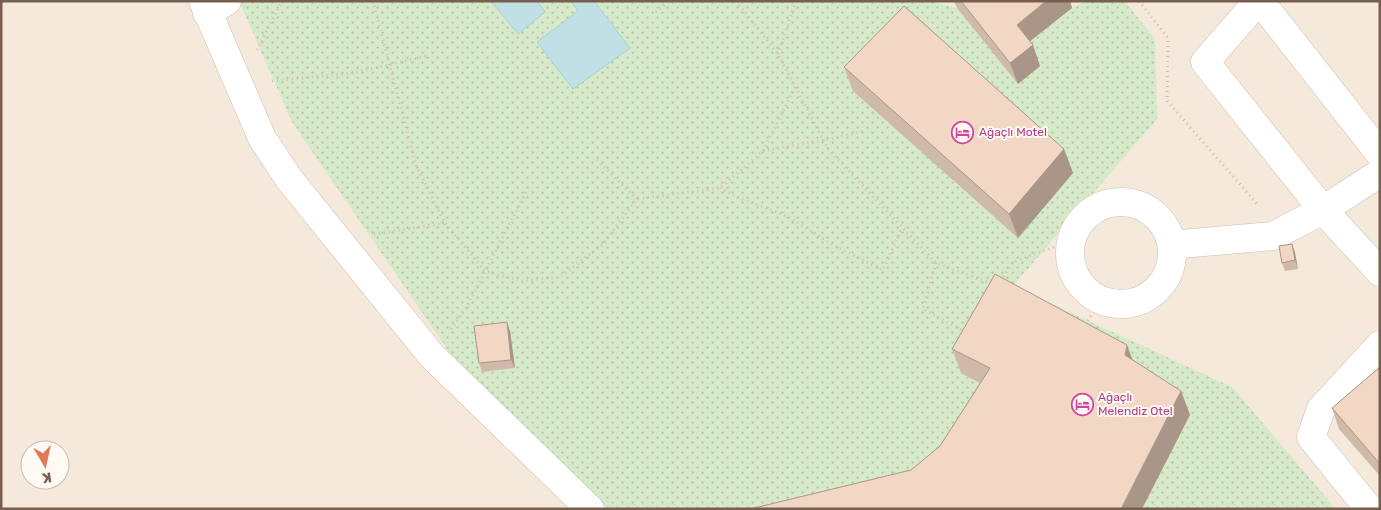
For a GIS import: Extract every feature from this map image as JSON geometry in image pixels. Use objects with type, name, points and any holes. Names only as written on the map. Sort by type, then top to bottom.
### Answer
[{"type":"street","points":[[1380,154],[1259,1],[1205,62],[1323,210],[1380,272]]},
{"type":"street","points":[[212,5],[240,84],[262,138],[289,179],[432,356],[590,509]]},
{"type":"street","points":[[1171,242],[1181,244],[1273,236],[1323,210],[1380,173]]},
{"type":"street","points":[[1117,202],[1133,203],[1148,209],[1160,220],[1171,242],[1171,266],[1164,280],[1154,292],[1140,300],[1124,304],[1101,300],[1081,286],[1072,272],[1069,257],[1070,241],[1077,226],[1087,214],[1101,205],[1117,202]]},
{"type":"street","points":[[1369,509],[1311,438],[1321,409],[1380,345]]},
{"type":"path","points":[[240,84],[282,1]]},
{"type":"path","points":[[373,1],[416,165],[445,223],[485,271],[521,281],[560,277],[602,244],[637,199],[720,188],[763,150],[795,87]]},
{"type":"path","points":[[656,12],[669,1]]},
{"type":"path","points":[[736,1],[778,54],[828,149],[936,263],[998,286],[1013,262],[1070,241]]},
{"type":"path","points":[[778,54],[796,1]]},
{"type":"path","points":[[1139,1],[1168,38],[1167,101],[1247,194],[1284,230]]},
{"type":"path","points":[[240,84],[353,73],[390,66],[426,56]]},
{"type":"path","points":[[763,150],[824,140],[865,130]]},
{"type":"path","points":[[597,160],[637,199]]},
{"type":"path","points":[[720,188],[737,197],[787,216],[835,246],[883,270],[902,227]]},
{"type":"path","points":[[432,356],[466,308],[526,192]]},
{"type":"path","points":[[337,238],[392,232],[445,223]]},
{"type":"path","points":[[936,263],[923,309],[970,335]]},
{"type":"path","points":[[1084,328],[1101,300]]},
{"type":"shaded area","points":[[1,1],[1380,1],[1380,509],[1,509]]},
{"type":"green space","points":[[239,1],[930,1],[957,8],[1024,46],[1072,8],[1087,1],[1125,1],[1155,39],[1157,119],[1013,286],[1232,387],[1336,509],[608,509],[456,362],[292,122]]},
{"type":"water","points":[[491,1],[537,1],[545,12],[518,34]]},
{"type":"water","points":[[571,1],[594,1],[630,48],[573,89],[537,42],[578,11]]},
{"type":"building","points":[[961,1],[1046,1],[1017,25],[1033,45],[1010,63]]},
{"type":"building","name":"Ağaçlı Motel","points":[[904,6],[1064,149],[1009,214],[844,67]]},
{"type":"building","points":[[1292,244],[1295,260],[1282,263],[1279,246]]},
{"type":"building","name":"Ağaçlı Melendiz Otel","points":[[995,274],[1127,345],[1125,355],[1181,391],[1121,509],[750,509],[911,470],[940,446],[990,368],[952,349]]},
{"type":"building","points":[[507,322],[511,360],[479,363],[474,326]]},
{"type":"building","points":[[1380,367],[1380,464],[1332,408]]},
{"type":"place","name":"Ağaçlı Motel","points":[[963,132]]},
{"type":"place","name":"Ağaçlı Melendiz Otel","points":[[1082,404]]}]
